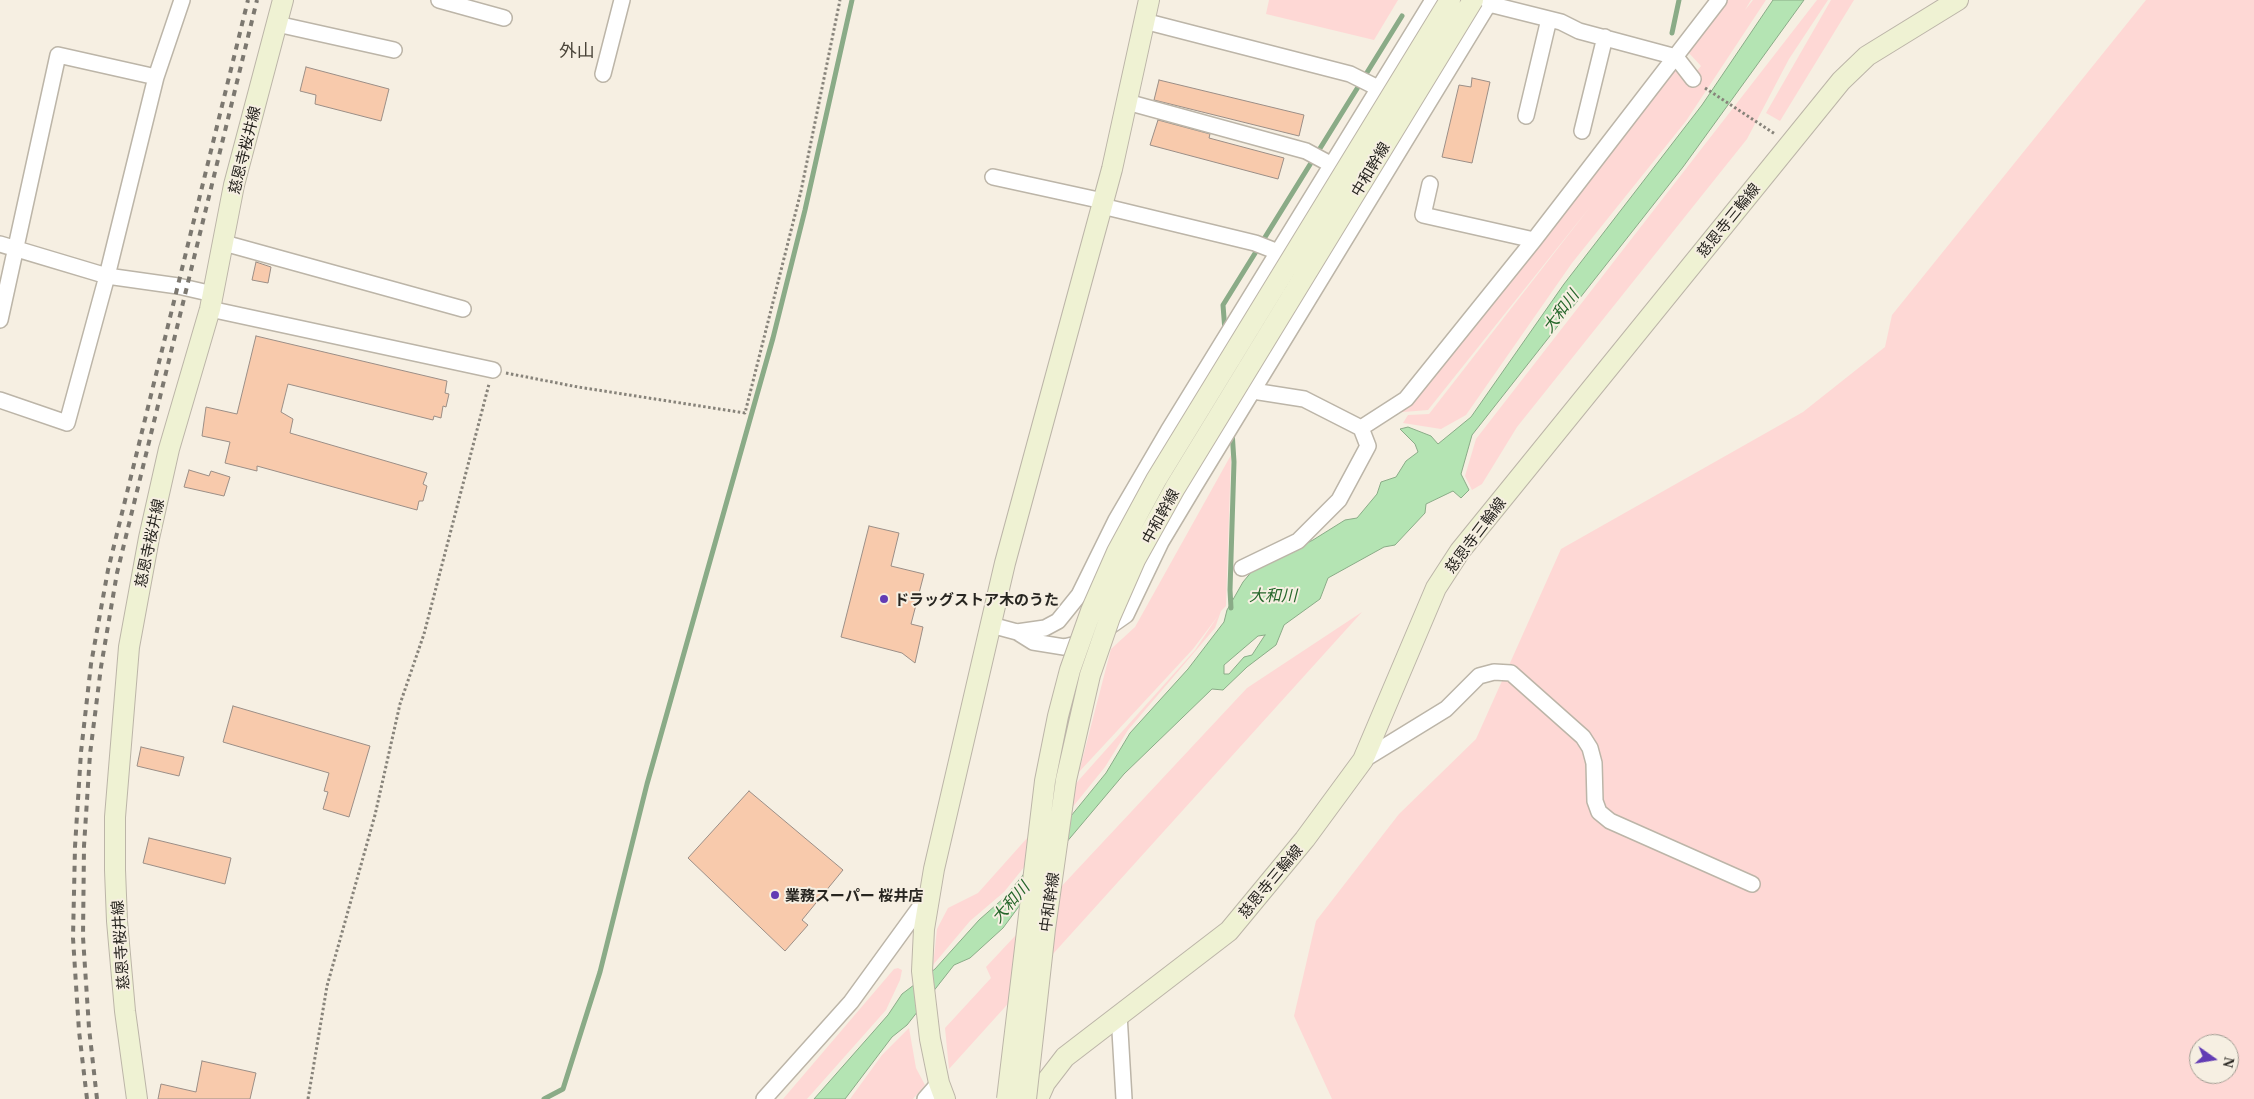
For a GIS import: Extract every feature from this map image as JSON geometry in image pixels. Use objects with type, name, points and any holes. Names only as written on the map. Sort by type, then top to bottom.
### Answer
[{"type":"main road","name":"慈恩寺桜井線","points":[[137,1099],[125,1011],[117,922],[115,817],[129,647],[149,538],[169,449],[211,302],[234,185],[283,0]]},
{"type":"main road","points":[[942,1091],[930,1039],[922,971],[924,929],[929,895],[942,828],[1007,553],[1103,203],[1149,0]]},
{"type":"main road","name":"中和幹線","points":[[1007,1099],[1045,781],[1067,680],[1091,611],[1117,552],[1156,480],[1450,0]]},
{"type":"main road","name":"慈恩寺三輪線","points":[[1038,1099],[1046,1082],[1065,1057],[1228,931],[1305,839],[1363,760],[1436,588],[1460,550],[1784,141],[1867,56],[1958,0]]},
{"type":"main road","name":"中和幹線","points":[[1026,1099],[1045,929],[1066,780],[1088,684],[1110,616],[1135,560],[1175,488],[1482,1]]},
{"type":"street","points":[[0,400],[67,422],[107,276],[156,78],[182,0]]},
{"type":"street","points":[[438,0],[504,18]]},
{"type":"street","points":[[603,74],[622,0]]},
{"type":"street","points":[[1018,632],[1045,628],[1058,621],[1079,595],[1116,520],[1168,431],[1433,0]]},
{"type":"street","points":[[1361,428],[1406,399],[1534,240],[1719,0]]},
{"type":"street","points":[[991,625],[1018,632],[1033,642],[1064,647],[1089,641],[1126,615],[1161,542],[1253,391],[1482,1],[1561,22],[1579,31],[1676,57],[1692,79]]},
{"type":"street","points":[[1526,116],[1549,19]]},
{"type":"street","points":[[1144,21],[1350,74],[1378,88]]},
{"type":"street","points":[[277,24],[394,50]]},
{"type":"street","points":[[1582,131],[1604,37]]},
{"type":"street","points":[[0,320],[58,55],[156,78]]},
{"type":"street","points":[[1126,102],[1306,150],[1332,165]]},
{"type":"street","points":[[993,176],[1255,243],[1278,252]]},
{"type":"street","points":[[1430,184],[1422,215],[1534,240]]},
{"type":"street","points":[[224,243],[463,309]]},
{"type":"street","points":[[0,244],[107,276],[178,286],[211,302],[493,370]]},
{"type":"street","points":[[1242,568],[1298,541],[1339,500],[1368,446],[1361,428],[1304,399],[1253,391]]},
{"type":"street","points":[[1363,760],[1446,709],[1480,676],[1494,672],[1511,673],[1584,737],[1590,748],[1594,763],[1595,801],[1599,812],[1610,821],[1752,884]]},
{"type":"street","points":[[764,1099],[851,1002],[929,895]]},
{"type":"street","points":[[1119,1014],[1124,1099]]},
{"type":"street","points":[[925,1099],[942,1091]]},
{"type":"path","points":[[308,1099],[327,986],[375,815],[400,704],[424,634],[493,370],[578,387],[745,413],[801,191],[840,0]]},
{"type":"path","points":[[1692,79],[1784,141]]},
{"type":"shaded area","points":[[1269,0],[1398,0],[1374,40],[1266,14]]},
{"type":"shaded area","points":[[1726,0],[1751,0],[1745,10],[1753,0],[1766,0],[1686,121],[1572,263],[1466,415],[1441,429],[1403,423],[1408,415],[1429,414],[1590,207],[1428,410],[1391,413],[1680,60],[1691,78],[1701,66],[1687,51]]},
{"type":"shaded area","points":[[1817,0],[1828,0],[1789,59],[1747,139],[1517,427],[1482,484],[1472,490],[1465,476],[1476,439]]},
{"type":"shaded area","points":[[1831,0],[1854,0],[1780,121],[1766,113]]},
{"type":"shaded area","points":[[2146,0],[2254,0],[2254,1099],[1332,1099],[1294,1016],[1316,921],[1399,814],[1476,739],[1561,549],[1803,412],[1885,347],[1892,315]]},
{"type":"shaded area","points":[[1231,455],[1226,606],[1221,611],[1215,628],[1128,730],[1105,767],[1004,892],[970,921],[933,965],[937,929],[948,908],[978,893],[1195,650],[1218,616],[1193,649],[1079,772],[1111,649],[1135,627]]},
{"type":"shaded area","points":[[1362,612],[949,1069],[945,1028],[991,978],[986,967],[1247,688]]},
{"type":"shaded area","points":[[894,969],[902,970],[900,980],[886,1010],[807,1099],[783,1099]]},
{"type":"shaded area","points":[[909,1028],[916,1068],[925,1085],[913,1099],[850,1099],[882,1055]]},
{"type":"water","name":"大和川","points":[[1773,0],[1804,0],[1683,167],[1472,435],[1461,474],[1469,490],[1461,498],[1453,491],[1426,504],[1425,513],[1395,545],[1384,547],[1328,578],[1320,599],[1284,625],[1276,645],[1247,667],[1223,690],[1212,689],[1124,774],[1065,844],[1003,928],[970,958],[954,965],[907,1025],[892,1037],[845,1099],[814,1099],[888,1015],[902,994],[935,969],[979,920],[1005,897],[1106,773],[1130,733],[1188,669],[1224,622],[1227,610],[1243,582],[1253,570],[1313,540],[1345,520],[1357,518],[1377,494],[1381,482],[1396,477],[1406,461],[1418,452],[1415,444],[1400,429],[1408,427],[1431,436],[1438,444],[1471,417],[1564,284],[1702,105]],"holes":[[[1265,635],[1252,655],[1244,657],[1229,674],[1224,674],[1224,665],[1258,636]]]},
{"type":"building","points":[[306,67],[389,89],[381,121],[315,104],[316,95],[300,91]]},
{"type":"building","points":[[1472,78],[1490,82],[1472,163],[1442,157],[1459,85],[1471,87]]},
{"type":"building","points":[[1159,80],[1304,115],[1299,136],[1154,100]]},
{"type":"building","points":[[1158,120],[1210,134],[1209,138],[1284,158],[1278,179],[1150,145]]},
{"type":"building","points":[[256,262],[271,267],[268,283],[252,280]]},
{"type":"building","points":[[256,336],[447,381],[445,393],[449,394],[446,407],[443,406],[441,418],[434,416],[433,420],[288,384],[281,412],[293,419],[290,433],[427,473],[423,484],[427,486],[423,501],[419,501],[417,510],[257,466],[257,471],[225,463],[230,442],[202,436],[206,407],[237,414]]},
{"type":"building","points":[[189,470],[209,476],[211,471],[230,477],[224,496],[184,487]]},
{"type":"building","name":"ドラッグストア木のうた","points":[[869,526],[899,533],[891,566],[924,574],[911,624],[923,627],[915,663],[902,653],[841,637]]},
{"type":"building","points":[[233,706],[370,746],[349,817],[323,809],[328,792],[324,791],[329,773],[223,742]]},
{"type":"building","points":[[141,747],[184,757],[179,776],[137,766]]},
{"type":"building","name":"業務スーパー 桜井店","points":[[749,791],[843,870],[802,920],[808,925],[785,951],[688,858]]},
{"type":"building","points":[[149,838],[231,858],[225,884],[143,863]]},
{"type":"building","points":[[202,1061],[256,1073],[250,1099],[158,1099],[161,1084],[196,1092]]},
{"type":"waterway","points":[[544,1099],[563,1089],[600,972],[647,784],[773,338],[805,210],[852,0]]},
{"type":"waterway","points":[[1672,33],[1679,0]]},
{"type":"waterway","points":[[1225,331],[1223,305],[1402,16]]},
{"type":"waterway","points":[[1231,608],[1234,462],[1232,431]]},
{"type":"railway","points":[[87,1099],[79,1031],[73,938],[75,847],[81,752],[91,664],[108,570],[248,0]]},
{"type":"railway","points":[[97,1099],[89,1028],[83,937],[84,846],[90,754],[101,667],[117,573],[257,0]]},
{"type":"place","name":"ドラッグストア木のうた","points":[[884,599]]},
{"type":"place","name":"業務スーパー 桜井店","points":[[775,895]]},
{"type":"district","name":"外山","points":[[577,50]]}]
